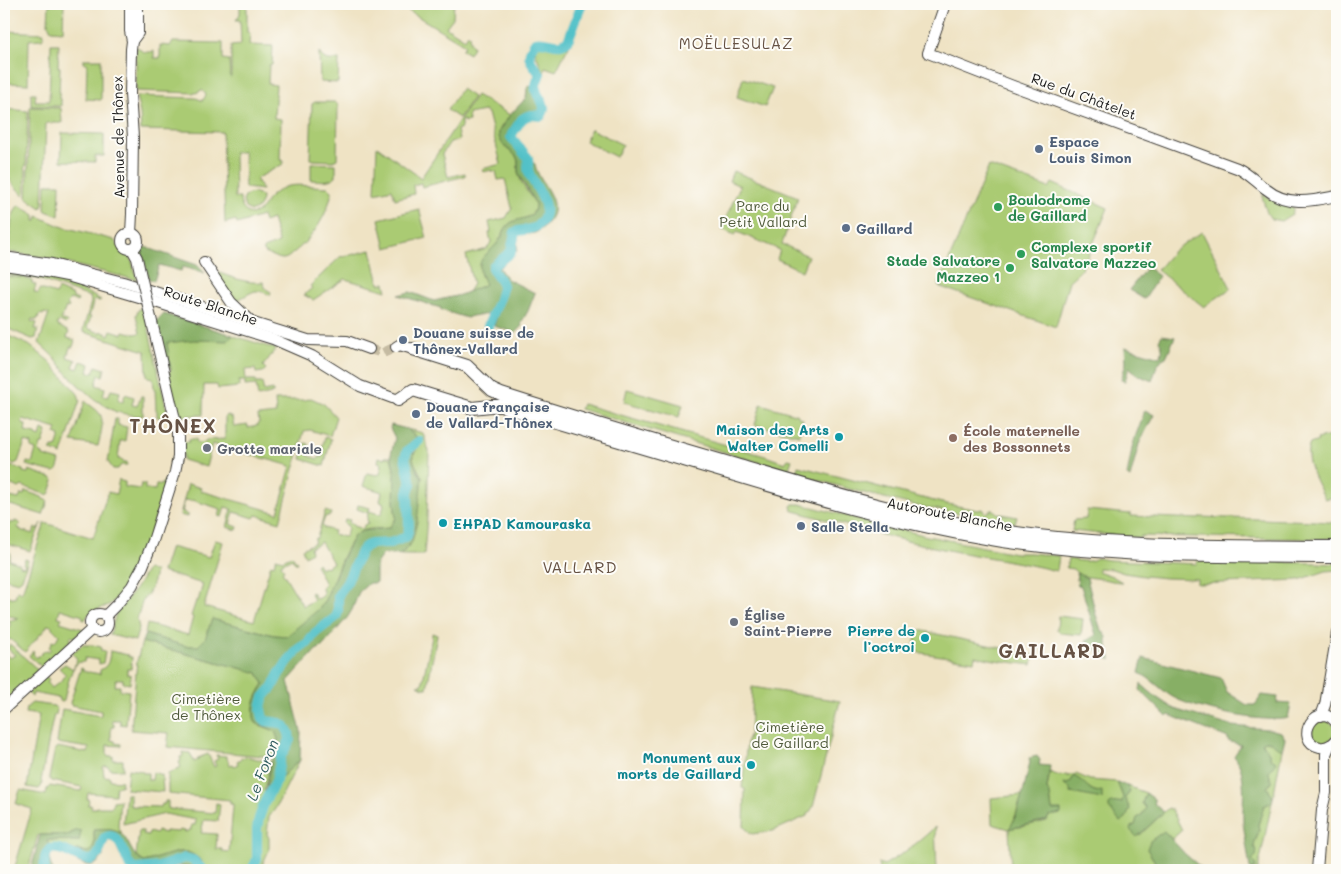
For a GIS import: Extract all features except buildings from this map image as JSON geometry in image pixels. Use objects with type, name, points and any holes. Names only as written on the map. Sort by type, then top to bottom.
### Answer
[{"type":"highway","points":[[413,349],[467,366],[498,394],[573,422]]},
{"type":"highway","points":[[398,400],[413,390],[472,408],[501,406],[573,422]]},
{"type":"highway","name":"Autoroute Blanche","points":[[573,422],[855,499],[934,519],[976,527],[1047,537],[1115,543],[1337,547]]},
{"type":"highway","name":"Autoroute Blanche","points":[[573,422],[776,488],[931,528],[995,540],[1057,548],[1123,553],[1337,557]]},
{"type":"main road","name":"Avenue de Thônex","points":[[4,709],[92,629],[98,632],[106,629],[108,622],[105,616],[132,586],[143,566],[153,541],[178,461],[178,432],[138,261],[132,249],[138,240],[131,233],[133,137],[130,94],[132,41],[130,4]]},
{"type":"main road","name":"Avenue de Thônex","points":[[132,41],[138,33],[138,4]]},
{"type":"main road","name":"Rue du Châtelet","points":[[945,4],[928,53],[1230,165],[1242,170],[1273,194],[1285,199],[1295,202],[1310,202],[1337,196]]},
{"type":"main road","name":"Route Blanche","points":[[4,257],[33,260],[73,268],[308,340],[347,341],[369,349]]},
{"type":"main road","points":[[204,262],[232,302],[254,323]]},
{"type":"main road","name":"Route Blanche","points":[[4,265],[31,268],[67,276],[275,340],[312,356],[360,386],[398,400]]},
{"type":"main road","points":[[396,347],[399,345],[413,349]]},
{"type":"main road","points":[[1329,719],[1325,705],[1337,633]]},
{"type":"main road","points":[[1329,719],[1337,660]]},
{"type":"main road","points":[[1317,870],[1322,810],[1320,794],[1322,759],[1329,744],[1311,741],[1308,736],[1308,726],[1312,720],[1329,719]]},
{"type":"green space","points":[[49,4],[64,4],[63,31],[51,30],[48,24]]},
{"type":"green space","points":[[240,4],[247,4],[247,32],[250,33],[249,45],[273,46],[268,84],[276,85],[274,118],[281,119],[280,160],[283,160],[283,164],[256,179],[262,190],[245,188],[244,152],[234,152],[235,198],[240,198],[240,202],[246,212],[253,214],[262,209],[271,196],[285,187],[300,185],[328,187],[332,191],[327,209],[313,234],[289,257],[284,259],[265,253],[263,249],[279,243],[272,219],[264,222],[262,216],[237,224],[236,220],[225,223],[222,132],[141,130],[136,96],[196,98],[203,100],[206,95],[202,90],[196,93],[136,91],[136,48],[138,47],[145,52],[154,51],[154,58],[160,58],[160,45],[170,46],[173,42],[223,43],[223,59],[229,60],[231,77],[231,46],[241,45],[240,20],[236,20],[240,14]]},
{"type":"green space","points":[[407,4],[454,4],[453,18],[446,27],[465,39],[469,34],[473,47],[469,54],[462,50],[465,45],[407,10]]},
{"type":"green space","points":[[6,31],[44,33],[42,39],[29,40],[28,84],[8,83],[8,65],[4,65]]},
{"type":"green space","points":[[572,40],[556,71],[545,67],[544,75],[535,52],[537,45],[561,46]]},
{"type":"green space","points":[[51,44],[59,44],[59,99],[61,99],[61,106],[31,106],[31,93],[36,93],[35,101],[49,101]]},
{"type":"green space","points":[[319,52],[325,59],[339,60],[338,83],[320,82]]},
{"type":"green space","points":[[84,59],[101,59],[101,100],[86,99],[87,63],[84,63]]},
{"type":"green space","points":[[743,78],[773,88],[765,107],[737,97]]},
{"type":"green space","points":[[530,86],[532,88],[533,86],[539,100],[540,111],[538,114],[529,111],[523,113],[507,135],[526,157],[525,168],[540,194],[543,210],[540,218],[534,225],[513,231],[509,252],[494,261],[490,266],[491,272],[501,286],[492,311],[467,318],[398,295],[410,292],[434,301],[460,295],[482,286],[485,284],[480,268],[482,259],[499,241],[509,224],[526,218],[533,213],[535,203],[519,175],[516,156],[503,145],[499,137],[499,131],[510,115],[526,98],[527,88]]},
{"type":"green space","points":[[461,89],[473,97],[459,118],[447,110]]},
{"type":"green space","points":[[476,95],[510,115],[500,130],[500,139],[516,156],[521,180],[535,203],[534,209],[529,216],[512,223],[504,230],[480,273],[485,284],[468,292],[473,284],[466,255],[487,249],[491,242],[489,222],[506,218],[512,208],[505,179],[498,180],[496,171],[483,172],[482,169],[501,164],[488,113],[484,111],[468,114],[469,121],[461,121],[461,128],[457,130],[459,140],[450,142],[442,154],[448,177],[465,173],[465,176],[422,187],[421,183],[413,185],[414,194],[395,199],[392,189],[375,193],[377,146],[421,178]]},
{"type":"green space","points":[[315,102],[335,102],[338,105],[337,159],[333,161],[310,159],[312,104]]},
{"type":"green space","points":[[30,107],[61,108],[62,123],[46,123],[43,203],[41,208],[27,198]]},
{"type":"green space","points":[[4,109],[28,111],[24,195],[4,173]]},
{"type":"green space","points":[[591,129],[623,145],[616,157],[585,141]]},
{"type":"green space","points":[[62,133],[104,134],[104,156],[95,156],[95,162],[61,161]]},
{"type":"green space","points":[[532,162],[535,164],[550,194],[554,209],[552,216],[537,232],[518,235],[517,251],[499,268],[507,279],[535,293],[521,323],[522,326],[514,334],[494,326],[506,287],[495,268],[515,250],[517,233],[536,228],[546,215],[546,199],[532,172]]},
{"type":"green space","points":[[311,163],[336,164],[336,176],[321,181],[311,180]]},
{"type":"green space","name":"Complexe sportif Salvatore Mazzeo","points":[[989,166],[1049,188],[1052,183],[1108,208],[1085,263],[1080,271],[1069,281],[1056,327],[938,286]]},
{"type":"green space","name":"Parc du Petit Vallard","points":[[733,171],[798,197],[782,244],[808,256],[802,271],[777,259],[780,250],[737,232],[735,235],[721,229],[740,186],[729,181]]},
{"type":"green space","points":[[46,184],[60,184],[59,216],[45,209]]},
{"type":"green space","points":[[253,193],[262,198],[259,207],[251,211],[245,208],[243,201],[246,195]]},
{"type":"green space","points":[[1263,195],[1294,207],[1292,214],[1281,221],[1271,219],[1267,213]]},
{"type":"green space","points":[[19,205],[35,215],[35,221],[37,221],[38,216],[60,226],[114,240],[131,258],[137,280],[41,257],[8,252],[12,220]]},
{"type":"green space","points":[[419,209],[427,238],[386,248],[379,219]]},
{"type":"green space","points":[[1202,232],[1231,288],[1204,307],[1157,270],[1174,250]]},
{"type":"green space","points":[[145,247],[197,265],[205,273],[183,267],[181,271],[159,265],[154,281],[149,279],[141,250]]},
{"type":"green space","points":[[371,250],[379,284],[385,283],[387,291],[345,279],[313,300],[304,295],[312,288],[310,286],[341,256]]},
{"type":"green space","points":[[1147,267],[1159,276],[1144,299],[1129,290]]},
{"type":"green space","points":[[4,271],[57,279],[101,300],[94,300],[87,328],[100,333],[101,331],[109,335],[111,330],[123,334],[124,331],[135,334],[140,333],[136,315],[139,309],[144,308],[168,416],[165,418],[157,417],[153,378],[147,376],[145,351],[84,332],[91,302],[90,297],[38,279],[4,274]]},
{"type":"green space","points":[[213,271],[244,281],[263,282],[266,289],[271,292],[270,295],[255,291],[235,301]]},
{"type":"green space","points":[[4,276],[24,278],[32,281],[36,285],[34,292],[38,294],[40,289],[56,294],[58,289],[78,300],[77,302],[70,299],[67,304],[69,306],[68,308],[66,307],[61,319],[67,322],[66,324],[59,321],[57,325],[69,332],[67,338],[75,340],[73,347],[70,347],[67,357],[76,360],[73,367],[78,369],[81,361],[90,364],[88,372],[93,373],[96,366],[105,369],[103,376],[99,375],[96,385],[105,388],[103,396],[108,397],[111,390],[120,392],[118,400],[123,402],[125,394],[134,397],[132,405],[137,406],[141,396],[143,396],[143,416],[116,412],[94,399],[75,382],[56,359],[39,343],[49,314],[40,314],[37,320],[32,319],[31,321],[37,323],[35,329],[38,329],[36,338],[32,339],[4,327]]},
{"type":"green space","points":[[164,314],[276,349],[263,366],[266,369],[263,372],[256,373],[255,369],[245,370],[246,380],[256,380],[256,383],[262,383],[264,392],[273,390],[273,393],[258,397],[256,385],[245,386],[245,381],[239,381],[239,387],[218,389],[217,385],[204,385],[203,415],[178,416],[168,374],[171,370],[166,365]]},
{"type":"green space","points":[[164,314],[233,335],[228,341],[194,340],[167,343],[171,370],[166,365],[156,321]]},
{"type":"green space","points":[[4,334],[29,345],[49,361],[78,394],[80,400],[62,454],[60,455],[60,453],[50,451],[52,447],[56,448],[60,436],[55,434],[57,429],[23,419],[22,422],[26,425],[25,432],[36,434],[40,437],[42,430],[47,432],[39,452],[43,456],[60,461],[57,471],[53,472],[26,465],[27,462],[32,463],[36,450],[31,448],[32,444],[25,442],[18,462],[14,464],[9,462],[4,472],[4,421],[7,417],[4,416]]},
{"type":"green space","points":[[1162,335],[1175,337],[1166,357],[1157,366],[1152,381],[1138,375],[1129,367],[1125,381],[1121,380],[1126,363],[1125,347],[1160,357],[1162,348],[1159,340]]},
{"type":"green space","points":[[627,389],[683,405],[679,417],[624,402]]},
{"type":"green space","points":[[311,398],[324,404],[336,417],[330,436],[310,430],[304,431],[280,522],[256,515],[254,518],[234,512],[230,524],[238,527],[237,530],[227,527],[232,509],[225,507],[222,517],[219,516],[221,509],[192,500],[185,500],[182,512],[187,514],[187,517],[180,515],[188,484],[201,488],[201,491],[278,513],[291,466],[212,444],[206,467],[183,460],[183,442],[189,442],[189,439],[196,439],[197,443],[205,442],[206,440],[225,439],[225,416],[229,415],[229,417],[232,417],[234,427],[248,425],[248,428],[257,426],[259,423],[258,416],[276,414],[275,400],[304,400]]},
{"type":"green space","points":[[85,401],[97,410],[101,417],[102,430],[98,446],[72,442]]},
{"type":"green space","points":[[582,404],[785,463],[788,459],[792,460],[788,471],[580,409]]},
{"type":"green space","points":[[761,404],[798,415],[798,417],[803,419],[799,435],[755,425]]},
{"type":"green space","points":[[1145,410],[1154,415],[1139,444],[1130,478],[1127,476],[1133,443]]},
{"type":"green space","points":[[115,419],[118,419],[118,425],[127,427],[125,441],[120,441],[118,459],[127,462],[127,465],[121,465],[118,469],[113,469],[108,462]]},
{"type":"green space","points":[[391,425],[407,429],[417,438],[411,444],[414,452],[414,462],[422,477],[417,522],[412,542],[400,555],[383,554],[376,564],[376,583],[369,583],[359,592],[347,618],[322,647],[316,650],[288,681],[301,731],[300,760],[265,792],[278,739],[275,731],[255,722],[255,703],[264,684],[258,673],[142,642],[145,634],[185,646],[198,646],[205,639],[212,619],[274,635],[287,636],[320,608],[354,536],[362,531],[389,528],[396,518],[394,501],[395,475],[391,454],[395,438],[390,428]]},
{"type":"green space","points":[[407,429],[423,433],[429,451],[424,555],[401,555],[412,542],[422,477],[413,457],[420,441]]},
{"type":"green space","points":[[1331,436],[1337,437],[1337,496],[1325,499],[1309,464],[1308,450],[1310,444],[1318,441],[1317,439]]},
{"type":"green space","points":[[325,437],[331,439],[324,466],[301,459],[305,443],[309,444],[307,453],[309,456],[318,459],[322,457]]},
{"type":"green space","points":[[379,457],[384,459],[385,457],[391,457],[395,475],[394,501],[396,518],[389,528],[365,530],[356,535],[345,553],[322,605],[301,626],[287,636],[274,635],[212,619],[205,640],[198,646],[185,646],[145,634],[147,624],[188,635],[193,617],[191,616],[203,584],[162,572],[170,547],[209,557],[215,540],[223,542],[204,607],[254,621],[271,564],[274,565],[276,558],[283,560],[292,555],[297,563],[292,558],[281,564],[284,570],[282,571],[303,606],[314,600],[310,593],[312,592],[316,599],[323,596],[321,587],[325,584],[315,564],[317,563],[320,568],[333,563],[321,542],[310,548],[311,552],[305,556],[302,549],[314,543],[325,511],[331,513],[330,516],[325,517],[322,526],[334,531],[333,534],[343,537],[346,536],[348,527],[344,524],[345,519],[350,520],[349,523],[353,526],[363,529],[364,525],[368,523],[368,513],[357,509],[358,505],[370,508],[369,511],[382,513],[384,504],[380,501],[382,492],[363,486],[367,473],[380,474],[382,465],[378,462]]},
{"type":"green space","points":[[10,466],[23,470],[23,472],[28,473],[29,470],[52,478],[54,480],[50,493],[47,495],[22,486],[19,488],[9,484],[6,481]]},
{"type":"green space","points":[[798,466],[942,503],[978,510],[983,509],[987,513],[994,510],[997,513],[1017,517],[1015,523],[925,508],[804,476],[802,478],[796,475]]},
{"type":"green space","points":[[119,479],[125,482],[125,487],[140,489],[141,484],[145,484],[145,489],[155,490],[156,485],[161,485],[167,480],[140,560],[134,573],[117,597],[107,606],[89,614],[85,620],[82,619],[83,616],[60,609],[58,617],[62,618],[60,622],[83,629],[74,638],[72,636],[71,640],[42,667],[29,656],[33,651],[37,658],[44,651],[49,651],[51,649],[49,647],[51,642],[55,642],[59,635],[52,626],[47,625],[25,652],[10,639],[4,645],[4,632],[11,624],[7,621],[19,618],[4,615],[4,595],[15,598],[17,590],[22,592],[45,523],[93,538],[108,492],[116,494]]},
{"type":"green space","points":[[25,491],[48,501],[43,515],[4,503],[4,493],[6,494],[5,496],[19,499],[21,494],[24,495]]},
{"type":"green space","points":[[793,504],[800,504],[927,536],[1015,553],[1059,556],[1057,570],[957,552],[887,536],[794,511],[791,506]]},
{"type":"green space","points":[[1087,510],[1131,514],[1131,516],[1337,523],[1337,538],[1141,536],[1141,538],[1072,531],[1074,520],[1086,519]]},
{"type":"green space","points":[[15,521],[20,523],[18,528],[20,530],[33,534],[35,528],[38,529],[41,523],[30,551],[4,543],[4,525],[9,525],[10,522],[14,523]]},
{"type":"green space","points":[[5,551],[11,553],[9,560],[20,564],[20,566],[24,567],[25,559],[28,560],[22,579],[18,582],[4,578]]},
{"type":"green space","points":[[1097,558],[1197,564],[1197,561],[1337,564],[1337,570],[1326,571],[1299,580],[1197,584],[1197,579],[1144,576],[1098,568],[1098,571],[1122,582],[1117,582],[1086,577],[1073,569],[1066,568],[1068,559],[1087,561]]},
{"type":"green space","points":[[147,569],[155,572],[151,587],[143,599],[137,619],[139,628],[135,641],[110,635],[116,613],[136,588]]},
{"type":"green space","points":[[1076,573],[1087,578],[1100,627],[1107,637],[1111,660],[1103,656],[1086,641],[1096,635],[1081,586],[1078,585]]},
{"type":"green space","points":[[1058,616],[1083,619],[1081,635],[1060,633],[1057,630]]},
{"type":"green space","points":[[914,629],[1034,655],[1032,665],[975,656],[974,661],[909,651],[910,646],[914,646],[917,633],[914,633]]},
{"type":"green space","points":[[432,633],[437,635],[427,688],[423,688],[418,685],[422,685]]},
{"type":"green space","name":"Cimetière de Thônex","points":[[142,642],[258,673],[264,684],[256,698],[254,714],[257,724],[275,731],[278,739],[273,757],[167,747],[169,733],[131,730],[137,661]]},
{"type":"green space","points":[[9,645],[38,670],[4,702],[4,653],[10,658],[15,655],[8,649]]},
{"type":"green space","points":[[82,645],[101,647],[101,651],[105,652],[103,663],[99,664],[99,660],[85,658],[84,662],[77,663],[73,669],[77,659],[72,653]]},
{"type":"green space","points":[[110,651],[132,657],[131,669],[127,669],[127,674],[131,675],[130,684],[123,683],[123,679],[116,679],[115,686],[120,686],[120,690],[129,691],[126,725],[120,724],[120,720],[112,720],[114,727],[111,727],[111,740],[121,744],[121,746],[107,745],[107,756],[113,756],[113,760],[123,760],[123,770],[110,769],[108,766],[103,767],[104,776],[110,777],[110,780],[122,781],[121,786],[116,786],[115,795],[88,793],[87,799],[89,800],[88,805],[91,805],[91,808],[112,807],[113,801],[120,800],[118,826],[122,833],[111,829],[94,829],[93,847],[88,852],[49,845],[47,841],[79,841],[76,830],[68,835],[38,835],[28,870],[14,870],[32,809],[16,804],[20,790],[46,795],[47,789],[50,786],[81,791],[82,787],[51,781],[49,778],[57,747],[88,753],[89,748],[57,743],[62,709],[101,716],[101,711],[71,705],[70,703],[81,668],[83,671],[100,674],[100,670],[108,662]]},
{"type":"green space","points":[[1143,658],[1221,678],[1227,692],[1247,705],[1255,705],[1262,695],[1278,697],[1277,703],[1291,704],[1288,718],[1263,719],[1247,717],[1211,710],[1181,701],[1139,673]]},
{"type":"green space","points":[[65,664],[73,669],[68,681],[64,701],[59,701],[59,698],[33,693],[32,697],[28,693],[46,676],[49,680],[47,682],[52,688],[66,675],[59,668]]},
{"type":"green space","points":[[1141,684],[1174,709],[1231,726],[1281,732],[1285,738],[1282,750],[1268,741],[1262,743],[1271,759],[1277,762],[1269,771],[1272,782],[1267,787],[1273,798],[1272,802],[1264,806],[1258,825],[1259,831],[1254,848],[1257,850],[1256,856],[1252,860],[1256,866],[1255,868],[1250,869],[1243,822],[1243,779],[1234,756],[1241,745],[1169,715],[1167,717],[1140,690]]},
{"type":"green space","name":"Cimetière de Gaillard","points":[[752,687],[840,701],[813,807],[807,816],[773,831],[752,834],[744,827],[745,789],[742,788],[747,741],[750,733]]},
{"type":"green space","points":[[32,703],[54,706],[57,709],[52,723],[42,783],[39,789],[27,787],[39,715],[25,713],[26,708]]},
{"type":"green space","points":[[1323,719],[1334,725],[1335,733],[1333,738],[1324,743],[1316,741],[1312,735],[1313,724]]},
{"type":"green space","points":[[1263,741],[1272,742],[1282,750],[1273,798],[1267,787],[1271,784],[1269,769],[1275,765],[1275,760],[1271,759]]},
{"type":"green space","points":[[182,752],[190,753],[194,762],[208,754],[214,767],[216,766],[214,761],[218,759],[216,755],[226,756],[230,765],[233,764],[234,766],[238,764],[237,761],[241,757],[245,758],[245,756],[271,762],[264,789],[266,796],[257,821],[255,857],[249,870],[206,870],[186,852],[178,852],[144,862],[136,856],[139,831],[143,831],[143,834],[148,835],[149,832],[156,834],[157,831],[165,833],[165,831],[179,832],[180,830],[187,832],[191,830],[191,825],[195,825],[196,820],[165,814],[123,824],[126,794],[130,794],[130,806],[161,807],[162,804],[165,804],[165,801],[168,801],[168,808],[170,809],[215,813],[216,803],[220,804],[218,821],[204,820],[201,833],[217,834],[216,849],[229,852],[233,807],[233,804],[230,804],[230,800],[168,794],[168,774],[181,767],[179,762],[181,761],[180,757],[183,756]]},
{"type":"green space","points":[[1037,756],[1040,760],[1039,765],[1050,766],[1047,789],[1050,795],[1052,810],[1061,810],[1061,814],[1049,816],[1047,820],[1009,829],[1022,797],[1030,762],[1029,758]]},
{"type":"green space","points":[[300,760],[269,817],[267,834],[269,850],[260,870],[253,870],[257,863],[260,849],[259,826],[264,808],[279,779]]},
{"type":"green space","points":[[128,769],[148,773],[148,780],[152,780],[153,772],[162,775],[163,792],[126,789]]},
{"type":"green space","points":[[1050,772],[1059,776],[1067,775],[1068,777],[1076,774],[1090,780],[1117,782],[1123,797],[1122,802],[1111,803],[1117,818],[1125,798],[1130,792],[1127,786],[1146,793],[1142,803],[1146,808],[1135,825],[1131,827],[1139,836],[1168,808],[1172,810],[1182,830],[1172,839],[1164,831],[1147,849],[1160,870],[1011,870],[1009,829],[992,824],[991,798],[1022,795],[1010,828],[1020,827],[1047,821],[1049,816],[1061,814],[1052,810],[1050,795],[1047,789]],"holes":[[[1074,776],[1098,792],[1102,798],[1071,793],[1070,786]]]},
{"type":"green space","points":[[1074,776],[1092,790],[1102,791],[1102,799],[1071,793],[1069,787],[1064,784],[1070,783]]},
{"type":"green space","points":[[1117,782],[1127,786],[1130,792],[1125,798],[1130,809],[1126,818],[1120,822],[1109,808],[1111,803],[1122,802],[1123,797]]},
{"type":"green space","points":[[1146,793],[1154,799],[1155,805],[1164,812],[1137,837],[1130,830],[1146,808],[1142,803]]},
{"type":"green space","points":[[1272,802],[1258,870],[1250,870],[1256,866],[1252,860],[1256,856],[1254,845],[1264,806]]},
{"type":"green space","points":[[935,827],[937,870],[880,870],[879,863],[884,865],[898,857]]},
{"type":"green space","points":[[94,829],[109,829],[122,834],[135,854],[144,862],[172,853],[188,852],[202,861],[201,864],[204,870],[197,870],[194,867],[177,866],[165,870],[133,870],[124,861],[115,842],[108,840],[103,856],[96,864],[83,864],[54,851],[50,854],[50,863],[53,870],[31,870],[40,835],[68,835],[77,830],[81,831],[79,841],[47,841],[49,845],[88,852],[93,847]]},
{"type":"green space","points":[[1164,831],[1185,854],[1204,870],[1191,870],[1182,864],[1179,870],[1160,870],[1147,849],[1150,841]]},
{"type":"waterway","name":"Le Foron","points":[[488,326],[503,285],[493,270],[493,266],[511,252],[515,232],[535,228],[543,220],[545,213],[543,200],[529,173],[528,158],[511,137],[522,119],[531,115],[541,116],[544,108],[536,88],[540,74],[530,59],[530,52],[535,42],[558,44],[566,42],[582,4]]},
{"type":"waterway","name":"Le Foron","points":[[252,870],[257,859],[259,818],[265,801],[276,781],[281,756],[290,740],[285,726],[280,723],[266,721],[263,718],[261,710],[264,697],[272,688],[289,660],[301,647],[308,643],[315,633],[336,617],[338,612],[338,595],[347,582],[361,551],[371,544],[390,543],[407,536],[409,527],[408,492],[411,484],[405,457],[407,451],[419,441]]},
{"type":"waterway","name":"Le Foron","points":[[45,870],[45,859],[50,849],[61,850],[87,860],[92,860],[98,855],[104,838],[109,836],[117,840],[129,864],[136,869],[159,867],[185,858],[193,860],[203,870]]},
{"type":"tunnel","points":[[369,349],[383,353],[396,347]]},
{"type":"place","name":"Espace Louis Simon","points":[[1039,149]]},
{"type":"place","name":"Boulodrome de Gaillard","points":[[998,207]]},
{"type":"place","name":"Gaillard","points":[[846,228]]},
{"type":"place","name":"Complexe sportif Salvatore Mazzeo","points":[[1021,254]]},
{"type":"place","name":"Stade Salvatore Mazzeo 1","points":[[1010,268]]},
{"type":"place","name":"Douane suisse de Thônex-Vallard","points":[[403,340]]},
{"type":"place","name":"Douane française de Vallard-Thônex","points":[[416,414]]},
{"type":"place","name":"Maison des Arts Walter Comelli","points":[[839,437]]},
{"type":"place","name":"École maternelle des Bossonnets","points":[[953,438]]},
{"type":"place","name":"Grotte mariale","points":[[207,448]]},
{"type":"place","name":"EHPAD Kamouraska","points":[[443,523]]},
{"type":"place","name":"Salle Stella","points":[[801,526]]},
{"type":"place","name":"Église Saint-Pierre","points":[[734,622]]},
{"type":"place","name":"Pierre de l’octroi","points":[[925,638]]},
{"type":"place","name":"Monument aux morts de Gaillard","points":[[751,765]]},
{"type":"district","name":"MOËLLESULAZ","points":[[736,43]]},
{"type":"district","name":"THÔNEX","points":[[173,425]]},
{"type":"district","name":"VALLARD","points":[[580,566]]},
{"type":"district","name":"GAILLARD","points":[[1052,650]]}]
